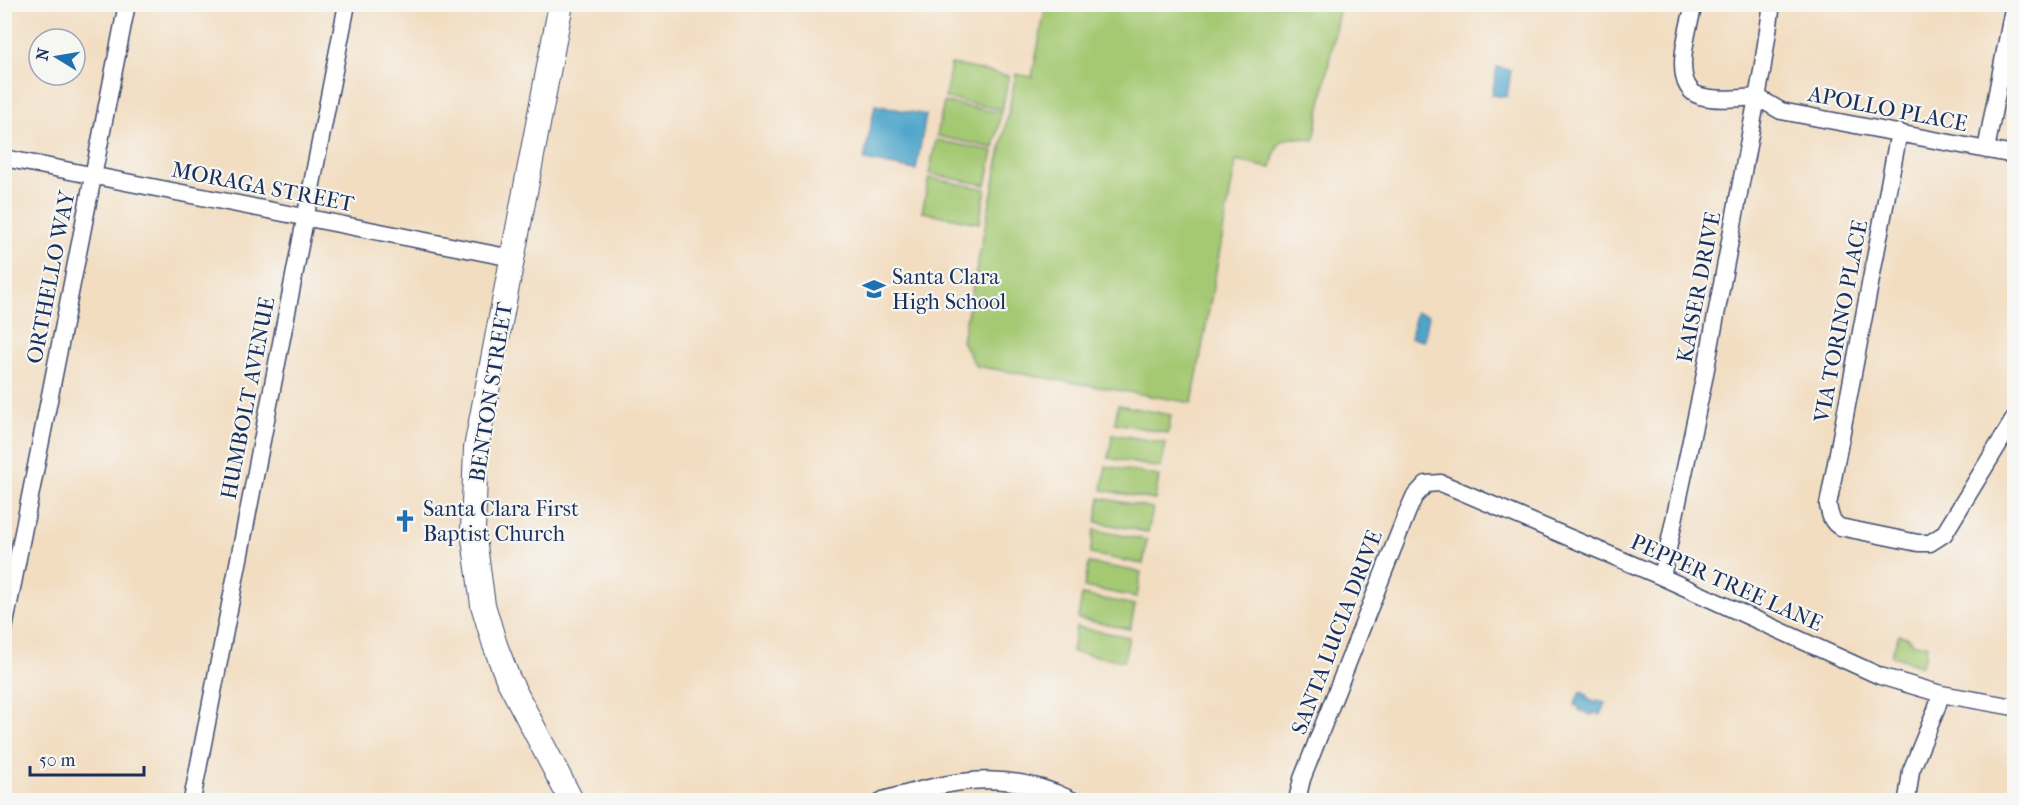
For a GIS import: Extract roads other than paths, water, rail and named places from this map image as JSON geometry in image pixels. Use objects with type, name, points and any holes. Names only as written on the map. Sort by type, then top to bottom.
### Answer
[{"type":"main road","name":"BENTON STREET","points":[[561,4],[476,448],[473,531],[483,605],[508,679],[572,801]]},
{"type":"street","name":"ORTHELLO WAY","points":[[4,629],[127,4]]},
{"type":"street","name":"HUMBOLT AVENUE","points":[[192,801],[347,4]]},
{"type":"street","points":[[1694,4],[1683,59],[1684,80],[1691,90],[1699,95],[1720,99],[1757,97]]},
{"type":"street","name":"KAISER DRIVE","points":[[1662,577],[1704,379],[1757,97],[1772,4]]},
{"type":"street","points":[[1986,150],[2014,4]]},
{"type":"street","name":"APOLLO PLACE","points":[[1757,97],[1781,111],[2014,155]]},
{"type":"street","name":"VIA TORINO PLACE","points":[[1899,132],[1828,505],[1830,518],[1840,527],[1918,543],[1930,543],[1944,534],[2014,419]]},
{"type":"street","name":"MORAGA STREET","points":[[4,158],[512,258]]},
{"type":"street","name":"PEPPER TREE LANE","points":[[1426,484],[1441,483],[1662,577],[1880,676],[1941,694],[2014,707]]},
{"type":"street","name":"SANTA LUCIA DRIVE","points":[[1297,801],[1302,779],[1407,513],[1414,497],[1426,484]]},
{"type":"street","points":[[1907,801],[1911,771],[1941,694]]},
{"type":"street","points":[[883,801],[965,780],[994,780],[1026,785],[1055,797],[1072,801]]},
{"type":"water","points":[[1497,67],[1511,70],[1507,97],[1492,95]]},
{"type":"water","points":[[875,105],[926,115],[916,170],[864,160]]},
{"type":"water","points":[[1416,312],[1429,315],[1424,341],[1411,338]]},
{"type":"water","points":[[1580,692],[1596,703],[1598,700],[1605,703],[1600,715],[1594,712],[1592,715],[1579,710],[1580,707],[1574,705]]},
{"type":"place","name":"Santa Clara High School","points":[[874,289]]},
{"type":"place","name":"Santa Clara First Baptist Church","points":[[405,521]]}]
